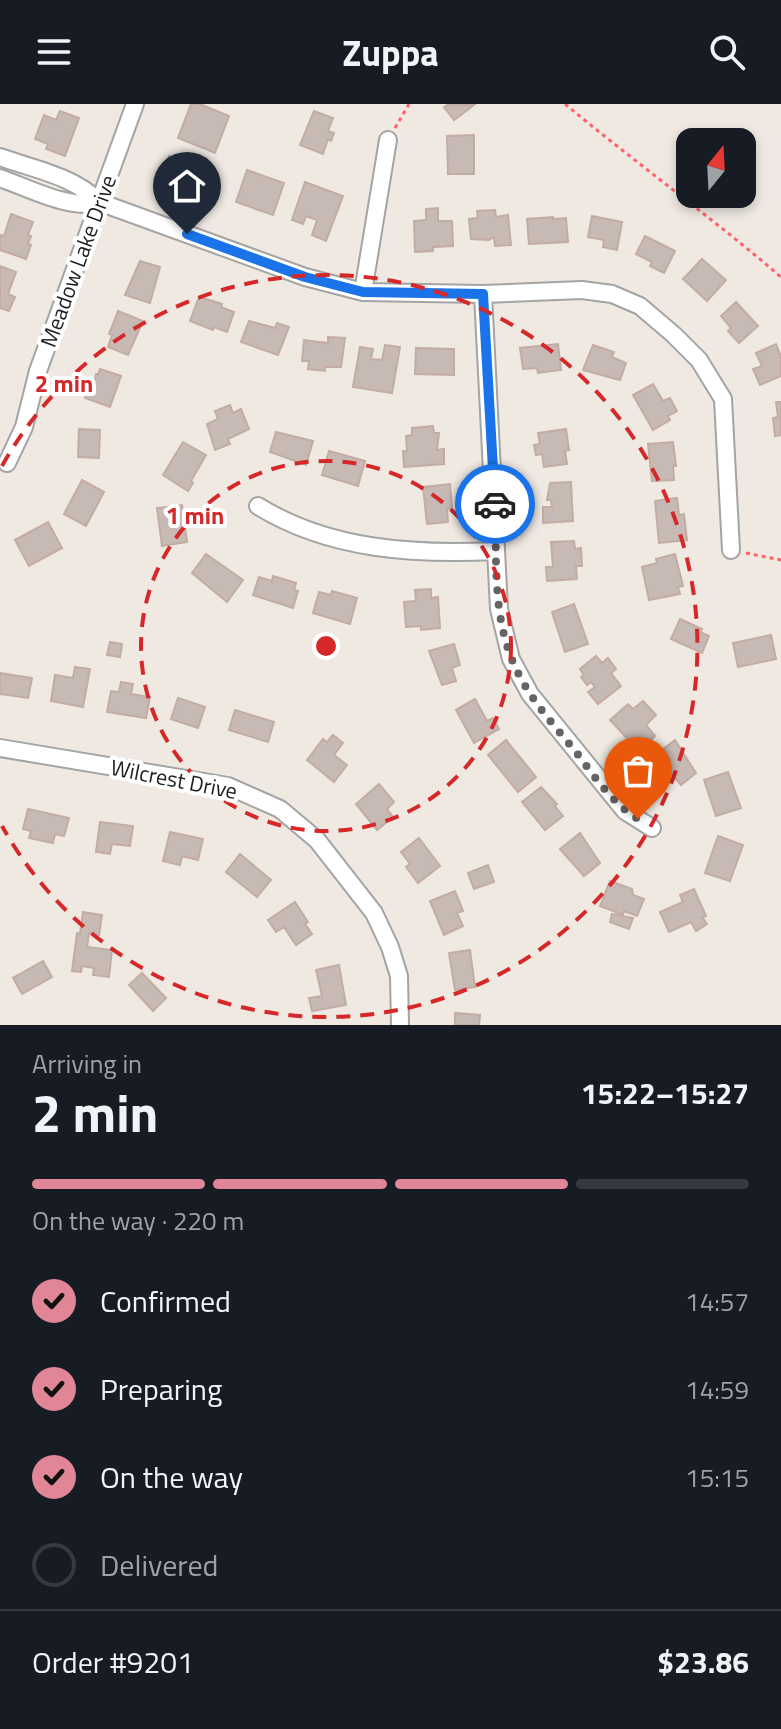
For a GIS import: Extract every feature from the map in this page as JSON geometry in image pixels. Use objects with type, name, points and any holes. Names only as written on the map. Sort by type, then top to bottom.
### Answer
[{"type":"street","name":"Meadow Lake Drive","points":[[7,463],[24,427],[38,371],[135,104]]},
{"type":"street","points":[[363,292],[388,140]]},
{"type":"street","points":[[0,157],[75,183],[99,202],[305,277],[363,292],[483,294],[582,290],[612,294],[640,306],[699,360],[713,378],[723,399],[731,550]]},
{"type":"street","points":[[0,178],[71,203],[85,205],[99,202]]},
{"type":"street","points":[[483,294],[503,629],[518,674],[530,694],[625,811],[652,828]]},
{"type":"street","points":[[258,506],[281,521],[344,541],[412,552],[496,551]]},
{"type":"street","name":"Wilcrest Drive","points":[[0,748],[228,786],[280,809],[317,840],[374,913],[399,976],[400,1025]]},
{"type":"path","points":[[388,140],[409,104]]},
{"type":"path","points":[[565,104],[709,216],[781,277]]},
{"type":"path","points":[[731,550],[781,560]]},
{"type":"building","points":[[191,104],[200,104],[229,116],[215,153],[178,138]]},
{"type":"building","points":[[474,105],[454,120],[444,107]]},
{"type":"building","points":[[60,111],[79,118],[65,156],[46,149],[48,144],[35,139],[44,115],[56,120]]},
{"type":"building","points":[[314,111],[333,118],[328,131],[334,133],[331,141],[328,139],[323,154],[300,145]]},
{"type":"building","points":[[474,135],[474,174],[448,174],[447,136]]},
{"type":"building","points":[[169,156],[195,165],[183,199],[158,190]]},
{"type":"building","points":[[247,170],[284,183],[273,215],[236,202]]},
{"type":"building","points":[[305,182],[343,196],[326,241],[312,235],[317,220],[306,216],[303,224],[292,220]]},
{"type":"building","points":[[438,208],[438,221],[452,221],[453,246],[415,252],[414,221],[426,220],[426,209]]},
{"type":"building","points":[[495,210],[496,217],[508,215],[511,245],[495,246],[494,237],[489,240],[471,239],[469,219],[478,218],[477,211]]},
{"type":"building","points":[[11,214],[33,222],[28,235],[31,236],[28,244],[31,245],[26,259],[0,250],[0,238],[4,236]]},
{"type":"building","points":[[592,216],[622,222],[617,250],[603,247],[604,240],[588,237]]},
{"type":"building","points":[[566,218],[568,242],[529,244],[527,219]]},
{"type":"building","points":[[645,236],[675,251],[664,273],[636,254]]},
{"type":"building","points":[[702,259],[726,280],[707,301],[683,279]]},
{"type":"building","points":[[140,261],[160,267],[150,303],[125,295]]},
{"type":"building","points":[[0,266],[16,272],[8,294],[15,297],[9,311],[0,308]]},
{"type":"building","points":[[199,297],[222,304],[221,307],[234,312],[227,332],[190,321]]},
{"type":"building","points":[[736,302],[758,326],[739,343],[728,331],[731,328],[721,316]]},
{"type":"building","points":[[118,311],[143,321],[128,355],[108,347],[112,335],[109,334]]},
{"type":"building","points":[[249,321],[275,328],[277,323],[289,327],[278,355],[241,342]]},
{"type":"building","points":[[328,337],[345,338],[341,367],[325,367],[325,371],[308,369],[309,361],[302,361],[304,340],[328,343]]},
{"type":"building","points":[[558,344],[561,370],[538,373],[537,368],[523,369],[520,348]]},
{"type":"building","points":[[776,344],[781,357],[781,376],[760,385],[753,369],[762,366],[756,353]]},
{"type":"building","points":[[385,345],[400,347],[392,393],[353,387],[360,347],[373,349],[371,359],[382,360]]},
{"type":"building","points":[[593,345],[614,352],[612,357],[626,363],[620,380],[583,370]]},
{"type":"building","points":[[416,348],[454,349],[454,375],[415,374]]},
{"type":"building","points":[[100,369],[121,376],[110,407],[85,398],[90,386],[94,387]]},
{"type":"building","points":[[653,384],[663,401],[670,398],[677,411],[668,416],[670,420],[653,430],[633,395]]},
{"type":"building","points":[[776,402],[781,402],[781,435],[775,436],[773,418],[778,417]]},
{"type":"building","points":[[230,405],[233,413],[241,409],[249,429],[228,439],[230,444],[215,450],[207,424],[218,419],[215,411]]},
{"type":"building","points":[[433,426],[434,433],[439,433],[437,450],[444,449],[444,464],[404,467],[406,436],[412,435],[412,428]]},
{"type":"building","points":[[79,429],[100,430],[99,458],[78,457]]},
{"type":"building","points":[[566,429],[567,464],[544,467],[542,454],[536,455],[534,445],[540,444],[538,433]]},
{"type":"building","points":[[276,432],[313,441],[306,465],[270,452]]},
{"type":"building","points":[[183,442],[206,455],[188,491],[163,475]]},
{"type":"building","points":[[673,442],[674,480],[652,481],[648,444]]},
{"type":"building","points":[[329,451],[365,461],[358,486],[322,475]]},
{"type":"building","points":[[82,480],[104,492],[86,526],[64,514]]},
{"type":"building","points":[[571,482],[573,521],[543,523],[543,507],[552,507],[551,500],[547,500],[550,483]]},
{"type":"building","points":[[450,484],[452,508],[447,509],[448,522],[427,524],[423,487]]},
{"type":"building","points":[[677,498],[679,515],[684,514],[687,540],[659,543],[655,501]]},
{"type":"building","points":[[182,505],[187,542],[162,546],[157,508]]},
{"type":"building","points":[[48,522],[62,548],[29,566],[15,540]]},
{"type":"building","points":[[574,541],[575,549],[581,548],[582,566],[576,566],[577,579],[547,581],[546,567],[553,567],[551,542]]},
{"type":"building","points":[[206,554],[243,580],[227,602],[192,573]]},
{"type":"building","points":[[675,554],[683,586],[678,587],[680,594],[649,600],[642,567]]},
{"type":"building","points":[[273,576],[296,583],[294,590],[298,591],[293,608],[253,595],[259,577],[272,581]]},
{"type":"building","points":[[431,589],[431,598],[438,597],[440,628],[421,630],[421,626],[406,627],[404,602],[416,601],[415,590]]},
{"type":"building","points":[[332,591],[357,598],[350,624],[313,613],[319,592],[331,595]]},
{"type":"building","points":[[574,604],[588,644],[565,652],[552,612]]},
{"type":"building","points":[[680,619],[702,629],[700,632],[709,636],[702,653],[671,639]]},
{"type":"building","points":[[771,635],[776,659],[738,667],[733,643]]},
{"type":"building","points":[[110,642],[122,644],[120,657],[107,655]]},
{"type":"building","points":[[454,644],[460,665],[452,668],[456,681],[442,685],[429,651]]},
{"type":"building","points":[[596,656],[602,663],[608,658],[616,669],[611,673],[621,686],[598,704],[588,692],[595,687],[591,682],[587,685],[580,669]]},
{"type":"building","points":[[75,667],[90,669],[83,707],[51,701],[55,675],[73,678]]},
{"type":"building","points":[[0,673],[32,678],[28,698],[0,694]]},
{"type":"building","points":[[121,682],[133,684],[131,694],[150,697],[146,718],[107,712],[111,691],[119,692]]},
{"type":"building","points":[[178,698],[205,707],[198,728],[171,719]]},
{"type":"building","points":[[475,699],[487,721],[493,718],[499,729],[474,743],[456,710]]},
{"type":"building","points":[[643,701],[656,715],[646,725],[655,736],[639,751],[610,720],[628,704],[633,709]]},
{"type":"building","points":[[235,710],[274,722],[268,742],[229,730]]},
{"type":"building","points":[[333,735],[343,743],[334,755],[347,765],[334,782],[307,760],[323,739],[327,742]]},
{"type":"building","points":[[506,740],[536,777],[518,792],[488,755]]},
{"type":"building","points":[[675,740],[696,773],[681,785],[671,773],[668,776],[653,757]]},
{"type":"building","points":[[728,772],[741,808],[716,816],[704,780]]},
{"type":"building","points":[[379,784],[394,802],[387,809],[393,817],[377,830],[356,804]]},
{"type":"building","points":[[541,787],[557,804],[555,806],[563,816],[545,830],[522,802]]},
{"type":"building","points":[[28,809],[69,818],[64,836],[55,834],[53,843],[29,838],[31,831],[23,829]]},
{"type":"building","points":[[100,822],[133,826],[130,846],[112,844],[110,854],[96,852]]},
{"type":"building","points":[[170,832],[203,839],[198,860],[182,856],[180,865],[163,861]]},
{"type":"building","points":[[580,833],[600,863],[584,876],[560,849]]},
{"type":"building","points":[[718,836],[743,845],[730,881],[705,873]]},
{"type":"building","points":[[419,838],[440,866],[418,883],[406,867],[410,864],[401,852]]},
{"type":"building","points":[[240,854],[271,880],[257,897],[226,872]]},
{"type":"building","points":[[488,865],[494,882],[474,889],[468,873]]},
{"type":"building","points":[[610,881],[632,889],[633,895],[644,899],[637,916],[624,911],[623,915],[600,906]]},
{"type":"building","points":[[694,889],[707,924],[696,931],[691,922],[669,932],[660,912],[683,902],[680,895]]},
{"type":"building","points":[[455,891],[463,911],[457,913],[463,926],[444,935],[430,901]]},
{"type":"building","points":[[295,902],[312,934],[296,945],[284,927],[276,932],[268,920]]},
{"type":"building","points":[[83,912],[102,915],[99,935],[89,933],[87,947],[112,950],[109,977],[93,975],[94,968],[82,966],[81,972],[72,971]]},
{"type":"building","points":[[612,914],[633,918],[629,929],[610,922]]},
{"type":"building","points":[[470,950],[475,987],[455,990],[449,953]]},
{"type":"building","points":[[43,961],[52,977],[22,994],[13,978]]},
{"type":"building","points":[[339,965],[346,1005],[312,1011],[309,998],[322,996],[316,970]]},
{"type":"building","points":[[142,973],[166,998],[153,1011],[129,985]]},
{"type":"building","points":[[455,1013],[480,1015],[479,1025],[455,1025]]},
{"type":"way so far","points":[[495,504],[499,609],[511,659],[530,694],[585,764],[625,811],[638,819]]},
{"type":"route","points":[[187,234],[305,277],[363,292],[483,294],[495,504]]}]
